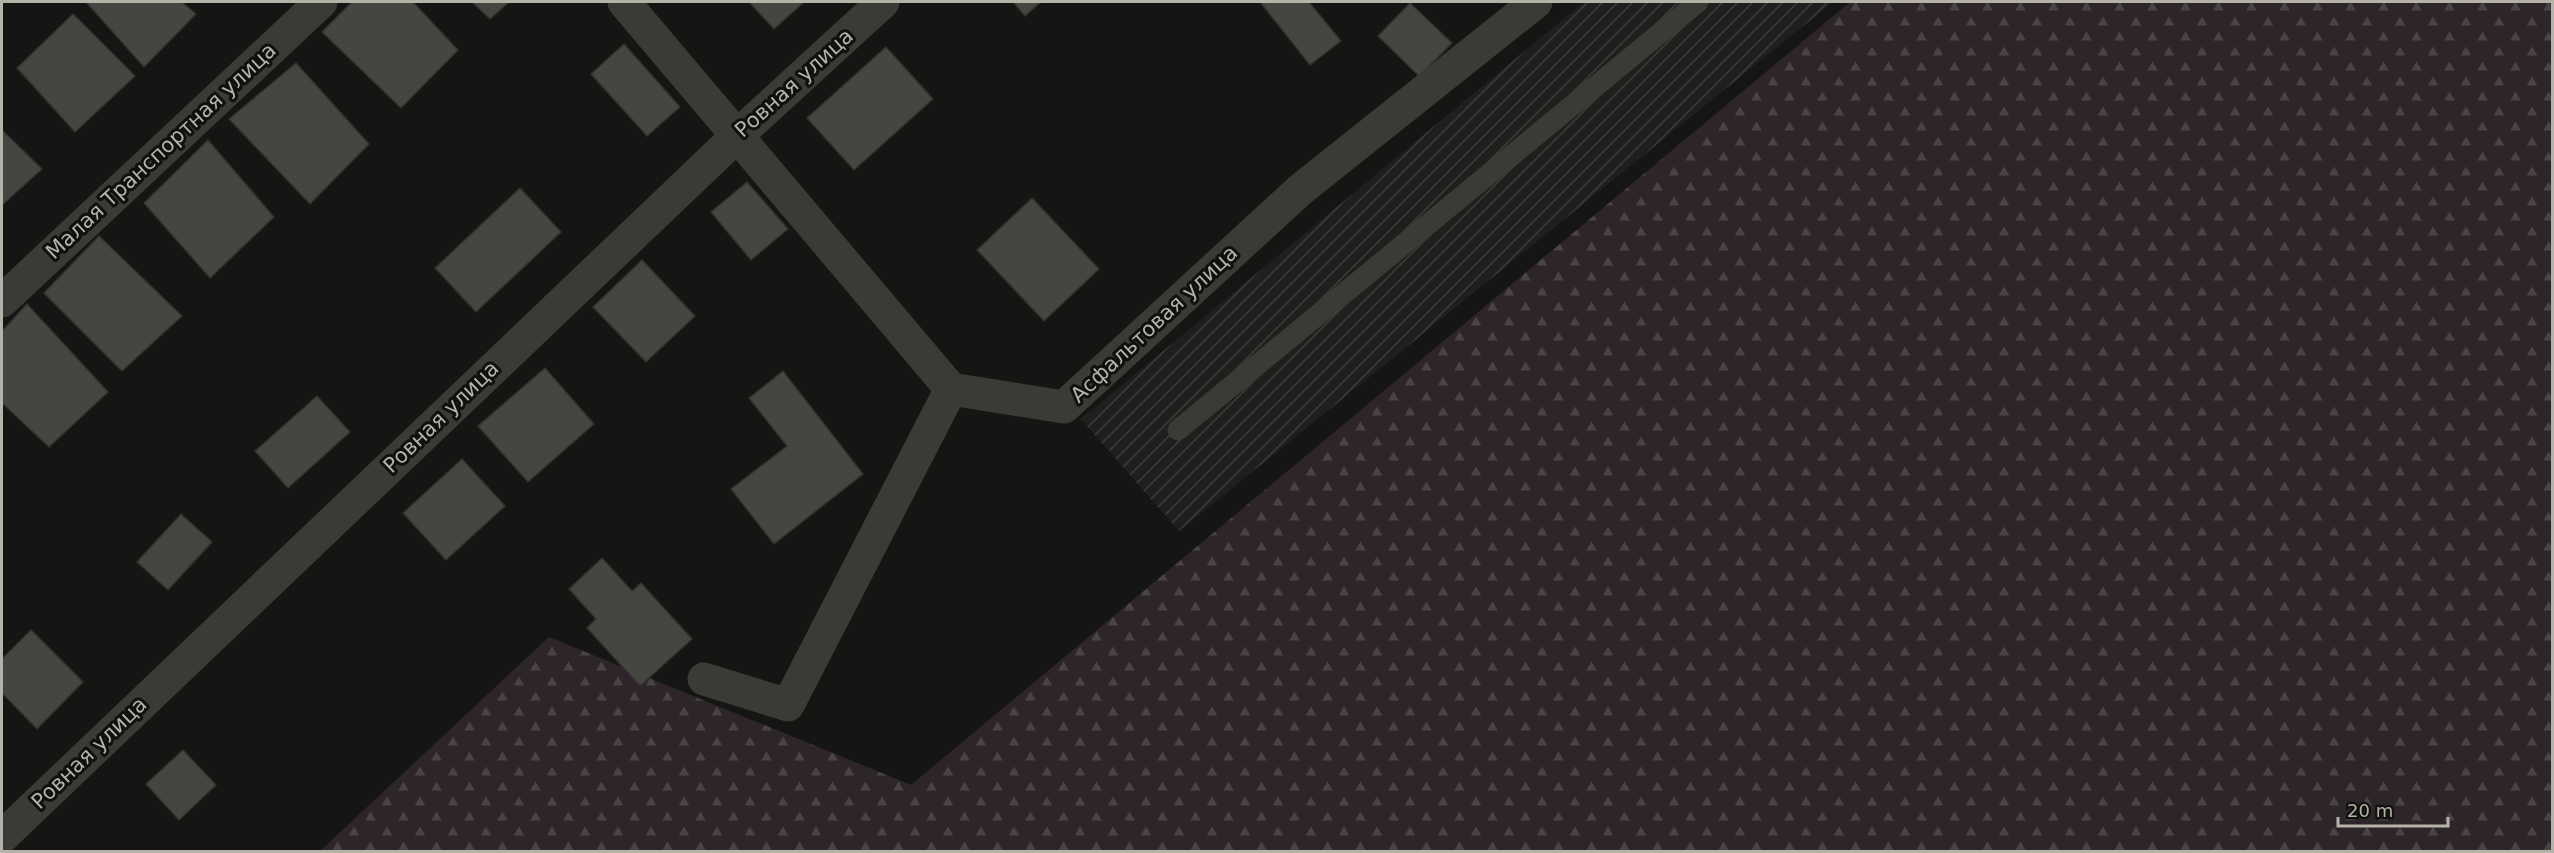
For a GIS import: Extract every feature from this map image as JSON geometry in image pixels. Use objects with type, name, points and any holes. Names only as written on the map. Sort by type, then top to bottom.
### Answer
[{"type":"street","name":"Малая Транспортная улица","points":[[2,301],[321,2]]},
{"type":"street","points":[[624,2],[739,134],[951,389],[788,705],[704,679]]},
{"type":"street","name":"Ровная улица","points":[[2,837],[739,134],[884,2]]},
{"type":"street","name":"Асфальтовая улица","points":[[951,389],[1064,407],[1300,190],[1536,2]]},
{"type":"lane","points":[[1178,430],[1698,2]]},
{"type":"shaded area","points":[[1584,2],[1833,2],[1179,531],[1081,419]]},
{"type":"green space","points":[[1850,2],[2552,2],[2552,851],[319,852],[549,637],[911,785]]},
{"type":"building","points":[[86,2],[182,2],[196,14],[144,67]]},
{"type":"building","points":[[352,2],[413,2],[458,50],[401,108],[322,32]]},
{"type":"building","points":[[472,2],[509,2],[490,19]]},
{"type":"building","points":[[749,2],[804,2],[774,29]]},
{"type":"building","points":[[1013,2],[1041,2],[1025,16]]},
{"type":"building","points":[[1260,2],[1309,2],[1341,41],[1310,65]]},
{"type":"building","points":[[1410,3],[1452,43],[1419,76],[1378,36]]},
{"type":"building","points":[[73,14],[135,76],[75,132],[17,68]]},
{"type":"building","points":[[624,44],[680,107],[647,136],[591,74]]},
{"type":"building","points":[[886,47],[933,99],[854,170],[807,118]]},
{"type":"building","points":[[296,63],[369,144],[310,204],[229,119]]},
{"type":"building","points":[[2,130],[42,169],[2,205]]},
{"type":"building","points":[[208,140],[274,217],[210,278],[144,203]]},
{"type":"building","points":[[747,182],[788,229],[751,260],[711,212]]},
{"type":"building","points":[[520,188],[561,232],[476,312],[435,268]]},
{"type":"building","points":[[1032,198],[1099,269],[1044,321],[977,250]]},
{"type":"building","points":[[99,236],[182,316],[122,371],[44,293]]},
{"type":"building","points":[[642,260],[695,316],[646,362],[593,307]]},
{"type":"building","points":[[27,304],[108,392],[49,447],[2,403],[2,331]]},
{"type":"building","points":[[545,368],[594,424],[528,482],[478,426]]},
{"type":"building","points":[[783,371],[863,474],[774,544],[731,489],[787,446],[749,398]]},
{"type":"building","points":[[317,396],[350,432],[288,488],[255,451]]},
{"type":"building","points":[[462,459],[505,506],[446,560],[403,513]]},
{"type":"building","points":[[181,514],[212,542],[168,590],[137,562]]},
{"type":"building","points":[[602,558],[632,591],[641,583],[692,639],[640,686],[587,628],[596,619],[569,589]]},
{"type":"building","points":[[31,630],[83,682],[37,729],[2,693],[2,659]]},
{"type":"building","points":[[183,750],[216,785],[179,820],[146,784]]}]
